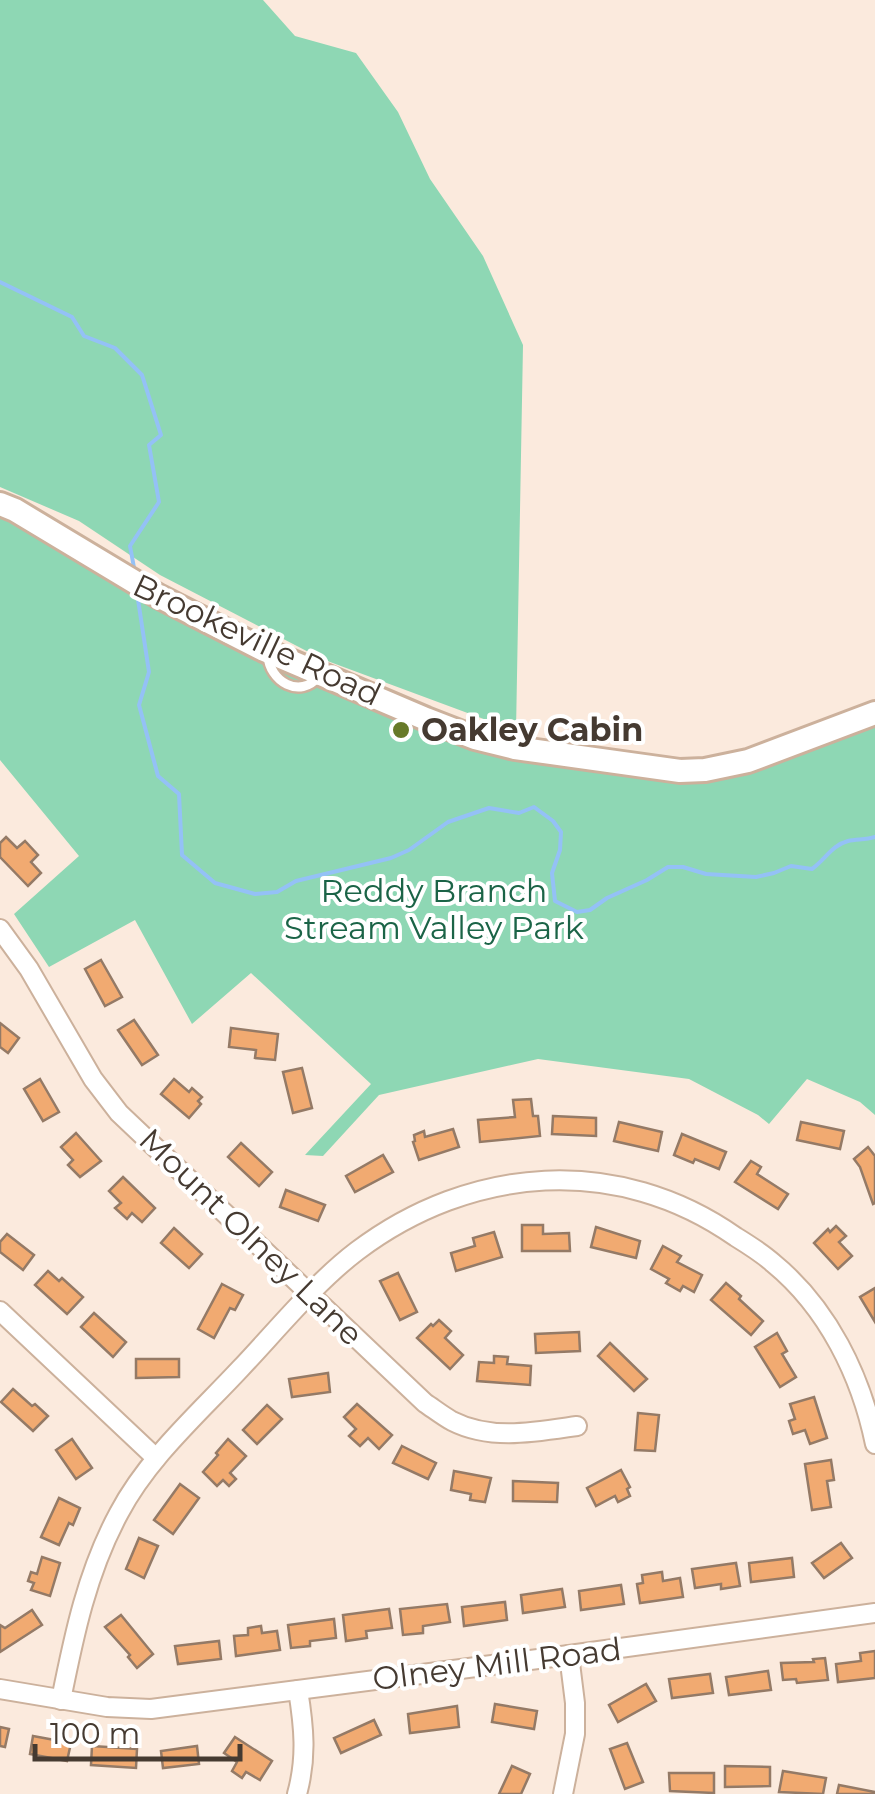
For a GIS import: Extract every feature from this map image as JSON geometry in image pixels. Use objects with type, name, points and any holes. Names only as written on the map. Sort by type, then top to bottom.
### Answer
[{"type":"street","name":"Brookeville Road","points":[[0,504],[158,596],[268,652],[475,738],[516,748],[680,771],[704,770],[748,761],[875,713]]},
{"type":"street","name":"Mount Olney Lane","points":[[3,937],[29,969],[93,1079],[119,1113],[425,1403],[454,1422],[482,1432],[531,1433],[578,1426]]},
{"type":"street","points":[[61,1700],[76,1622],[95,1563],[120,1510],[156,1458],[310,1295],[355,1253],[420,1211],[477,1190],[526,1181],[608,1183],[660,1196],[710,1218],[772,1261],[818,1312],[852,1368],[875,1444]]},
{"type":"street","points":[[0,1310],[156,1458]]},
{"type":"street","name":"Olney Mill Road","points":[[0,1688],[107,1707],[152,1709],[875,1613]]},
{"type":"street","points":[[563,1794],[575,1734],[569,1656]]},
{"type":"street","points":[[297,1794],[305,1746],[298,1690]]},
{"type":"green space","points":[[0,0],[263,0],[295,36],[356,53],[398,112],[430,179],[483,256],[523,345],[516,731],[322,659],[160,575],[79,521],[0,487]]},
{"type":"green space","name":"Reddy Branch Stream Valley Park","points":[[0,506],[461,741],[740,774],[875,725],[875,1115],[860,1102],[807,1079],[769,1124],[689,1079],[538,1059],[379,1095],[323,1156],[305,1155],[371,1084],[251,973],[192,1024],[135,920],[49,967],[14,914],[79,856],[0,760]]},
{"type":"building","name":"Oakley Cabin","points":[[395,724],[410,729],[407,737],[392,731]]},
{"type":"building","points":[[6,837],[17,848],[25,841],[38,855],[31,862],[41,873],[28,886],[0,857],[0,843]]},
{"type":"building","points":[[101,960],[122,997],[105,1006],[85,969]]},
{"type":"building","points":[[134,1020],[158,1055],[142,1065],[118,1030]]},
{"type":"building","points":[[0,1023],[19,1038],[8,1053],[0,1047]]},
{"type":"building","points":[[231,1028],[278,1034],[275,1060],[255,1058],[256,1050],[229,1047]]},
{"type":"building","points":[[302,1068],[312,1108],[293,1113],[283,1072]]},
{"type":"building","points":[[40,1079],[59,1112],[43,1121],[24,1089]]},
{"type":"building","points":[[174,1079],[202,1097],[189,1118],[161,1094]]},
{"type":"building","points":[[531,1099],[540,1136],[480,1142],[478,1120],[515,1117],[513,1100]]},
{"type":"building","points":[[553,1116],[596,1118],[596,1136],[552,1134]]},
{"type":"building","points":[[619,1122],[662,1132],[658,1151],[614,1141]]},
{"type":"building","points":[[801,1122],[844,1131],[840,1149],[797,1140]]},
{"type":"building","points":[[453,1129],[459,1147],[419,1160],[414,1135],[424,1131],[425,1137]]},
{"type":"building","points":[[76,1133],[101,1161],[80,1177],[68,1165],[73,1160],[61,1147]]},
{"type":"building","points":[[682,1134],[726,1152],[719,1169],[674,1155]]},
{"type":"building","points":[[241,1143],[272,1172],[259,1186],[228,1157]]},
{"type":"building","points":[[868,1147],[875,1156],[873,1204],[854,1159]]},
{"type":"building","points":[[383,1155],[393,1172],[355,1192],[346,1176]]},
{"type":"building","points":[[751,1161],[761,1167],[757,1174],[788,1194],[778,1209],[735,1182]]},
{"type":"building","points":[[123,1177],[155,1208],[142,1222],[132,1213],[127,1219],[115,1208],[121,1203],[109,1191]]},
{"type":"building","points":[[286,1190],[325,1205],[318,1221],[280,1207]]},
{"type":"building","points":[[522,1225],[543,1225],[543,1234],[569,1233],[570,1251],[522,1251]]},
{"type":"building","points":[[836,1226],[846,1236],[839,1242],[852,1256],[838,1269],[814,1243]]},
{"type":"building","points":[[596,1227],[640,1241],[636,1258],[591,1247]]},
{"type":"building","points":[[174,1228],[202,1254],[189,1268],[161,1243]]},
{"type":"building","points":[[494,1232],[502,1257],[456,1271],[451,1253],[475,1246],[473,1238]]},
{"type":"building","points":[[7,1234],[34,1255],[23,1270],[0,1252],[0,1242]]},
{"type":"building","points":[[663,1246],[681,1256],[677,1262],[702,1275],[694,1292],[683,1286],[680,1291],[651,1269]]},
{"type":"building","points":[[48,1271],[83,1297],[67,1314],[35,1285]]},
{"type":"building","points":[[398,1273],[417,1312],[400,1320],[380,1281]]},
{"type":"building","points":[[726,1283],[763,1321],[751,1335],[711,1300]]},
{"type":"building","points":[[222,1284],[243,1295],[235,1310],[230,1308],[214,1338],[198,1329]]},
{"type":"building","points":[[875,1288],[875,1322],[860,1297]]},
{"type":"building","points":[[94,1313],[126,1342],[113,1357],[81,1327]]},
{"type":"building","points":[[439,1320],[451,1331],[445,1338],[463,1355],[450,1369],[417,1338]]},
{"type":"building","points":[[579,1332],[580,1351],[536,1353],[535,1334]]},
{"type":"building","points":[[777,1333],[787,1351],[782,1354],[796,1377],[780,1387],[755,1347]]},
{"type":"building","points":[[610,1343],[647,1379],[634,1391],[598,1356]]},
{"type":"building","points":[[494,1356],[508,1357],[507,1364],[531,1366],[530,1385],[477,1381],[479,1362],[494,1363]]},
{"type":"building","points":[[136,1359],[179,1359],[179,1377],[136,1378]]},
{"type":"building","points":[[328,1373],[330,1392],[292,1397],[289,1379]]},
{"type":"building","points":[[13,1389],[48,1416],[33,1431],[1,1402]]},
{"type":"building","points":[[814,1397],[827,1438],[810,1444],[805,1430],[793,1434],[789,1421],[795,1419],[790,1404]]},
{"type":"building","points":[[357,1404],[392,1435],[379,1449],[368,1438],[360,1446],[349,1436],[356,1429],[344,1417]]},
{"type":"building","points":[[267,1405],[282,1419],[257,1444],[243,1430]]},
{"type":"building","points":[[638,1413],[659,1415],[655,1451],[635,1450]]},
{"type":"building","points":[[72,1439],[92,1468],[76,1479],[56,1450]]},
{"type":"building","points":[[228,1439],[246,1456],[230,1473],[236,1479],[229,1486],[223,1480],[217,1486],[203,1472]]},
{"type":"building","points":[[402,1446],[436,1463],[428,1479],[393,1463]]},
{"type":"building","points":[[831,1460],[834,1480],[827,1481],[831,1507],[812,1510],[805,1464]]},
{"type":"building","points":[[621,1470],[630,1496],[618,1502],[615,1496],[596,1506],[587,1488]]},
{"type":"building","points":[[454,1471],[491,1478],[485,1502],[470,1500],[471,1494],[451,1490]]},
{"type":"building","points":[[513,1481],[558,1483],[557,1502],[513,1501]]},
{"type":"building","points":[[180,1484],[199,1498],[173,1534],[154,1520]]},
{"type":"building","points":[[59,1498],[80,1508],[59,1545],[41,1537]]},
{"type":"building","points":[[139,1538],[158,1546],[144,1578],[126,1569]]},
{"type":"building","points":[[841,1543],[852,1558],[824,1578],[812,1563]]},
{"type":"building","points":[[42,1557],[60,1563],[50,1596],[31,1590],[34,1583],[28,1581],[31,1572],[37,1574]]},
{"type":"building","points":[[792,1558],[794,1577],[751,1582],[749,1563]]},
{"type":"building","points":[[736,1563],[740,1586],[695,1588],[692,1569]]},
{"type":"building","points":[[662,1572],[663,1581],[680,1578],[683,1597],[640,1603],[637,1584],[643,1583],[642,1575]]},
{"type":"building","points":[[621,1585],[624,1604],[581,1610],[579,1591]]},
{"type":"building","points":[[562,1589],[565,1607],[523,1613],[521,1595]]},
{"type":"building","points":[[505,1602],[507,1620],[464,1626],[462,1607]]},
{"type":"building","points":[[447,1604],[450,1622],[423,1626],[423,1633],[403,1635],[400,1609]]},
{"type":"building","points":[[389,1609],[392,1628],[366,1631],[367,1638],[346,1641],[343,1615]]},
{"type":"building","points":[[32,1610],[42,1625],[0,1652],[0,1625],[5,1628]]},
{"type":"building","points":[[121,1615],[153,1654],[137,1668],[105,1627]]},
{"type":"building","points":[[334,1619],[336,1638],[291,1648],[288,1625]]},
{"type":"building","points":[[261,1626],[262,1633],[277,1631],[280,1650],[236,1656],[234,1636],[248,1635],[248,1628]]},
{"type":"building","points":[[219,1641],[221,1659],[178,1664],[175,1646]]},
{"type":"building","points":[[875,1651],[875,1678],[838,1682],[836,1664],[861,1661],[860,1653]]},
{"type":"building","points":[[825,1658],[828,1680],[783,1680],[781,1663]]},
{"type":"building","points":[[768,1671],[771,1690],[729,1695],[726,1677]]},
{"type":"building","points":[[710,1674],[713,1693],[672,1698],[669,1679]]},
{"type":"building","points":[[646,1684],[656,1701],[618,1722],[609,1705]]},
{"type":"building","points":[[495,1704],[537,1711],[534,1729],[492,1722]]},
{"type":"building","points":[[457,1706],[459,1727],[410,1733],[408,1714]]},
{"type":"building","points":[[374,1720],[381,1735],[341,1753],[334,1738]]},
{"type":"building","points":[[0,1727],[9,1729],[5,1747],[0,1746]]},
{"type":"building","points":[[33,1736],[71,1743],[67,1761],[30,1754]]},
{"type":"building","points":[[235,1737],[272,1761],[260,1780],[246,1772],[242,1778],[232,1771],[237,1762],[224,1753]]},
{"type":"building","points":[[627,1743],[643,1782],[625,1789],[610,1749]]},
{"type":"building","points":[[92,1746],[137,1749],[136,1768],[91,1765]]},
{"type":"building","points":[[197,1746],[199,1764],[163,1768],[161,1751]]},
{"type":"building","points":[[512,1766],[530,1774],[521,1794],[499,1794]]},
{"type":"building","points":[[725,1766],[770,1767],[770,1786],[725,1787]]},
{"type":"building","points":[[783,1771],[826,1778],[823,1794],[779,1792]]},
{"type":"building","points":[[669,1773],[714,1773],[714,1793],[670,1791]]},
{"type":"building","points":[[839,1785],[875,1792],[875,1794],[837,1794]]},
{"type":"waterway","points":[[0,282],[72,317],[84,336],[115,348],[142,375],[161,435],[149,445],[159,502],[130,546],[135,573]]},
{"type":"waterway","points":[[137,593],[149,672],[139,705],[158,776],[179,794],[182,855],[215,883],[255,894],[277,892],[296,881],[391,858],[448,822],[489,808],[519,813],[534,807],[553,821],[561,832],[552,873],[555,901],[577,912],[590,910],[668,867],[756,877],[791,866],[812,869],[842,843],[875,837]]},
{"type":"place","name":"Oakley Cabin","points":[[401,730]]}]
